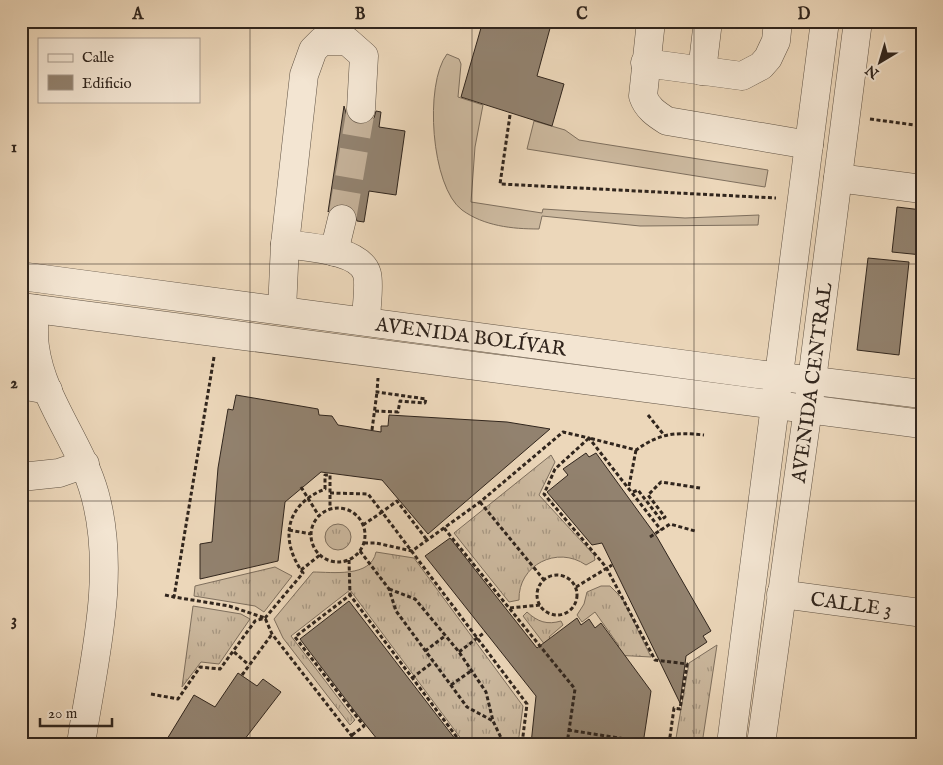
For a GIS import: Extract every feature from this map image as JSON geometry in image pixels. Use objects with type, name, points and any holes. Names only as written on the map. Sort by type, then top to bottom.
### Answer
[{"type":"street","points":[[650,21],[643,96],[645,102],[667,121],[809,145]]},
{"type":"street","points":[[702,71],[708,21]]},
{"type":"street","points":[[645,63],[742,76],[760,66],[773,50],[778,21]]},
{"type":"street","name":"AVENIDA CENTRAL","points":[[731,744],[825,21]]},
{"type":"street","name":"AVENIDA CENTRAL","points":[[760,744],[812,380],[858,21]]},
{"type":"street","points":[[282,310],[285,244],[304,75],[313,50],[322,41],[347,41],[364,56],[361,109]]},
{"type":"street","points":[[838,178],[922,189]]},
{"type":"street","points":[[334,252],[342,219]]},
{"type":"street","points":[[285,244],[334,252],[353,258],[361,264],[367,274],[366,321]]},
{"type":"street","name":"AVENIDA BOLÍVAR","points":[[21,276],[778,377],[922,394]]},
{"type":"street","points":[[63,313],[66,282]]},
{"type":"street","points":[[28,308],[35,348],[48,390],[85,464],[95,495],[102,532],[104,561],[101,613],[81,744]]},
{"type":"street","name":"AVENIDA BOLÍVAR","points":[[28,308],[922,424]]},
{"type":"street","points":[[527,372],[530,343]]},
{"type":"street","points":[[21,384],[48,390]]},
{"type":"street","points":[[21,477],[59,474],[85,464]]},
{"type":"street","name":"CALLE 3","points":[[781,594],[922,612]]},
{"type":"path","points":[[510,115],[500,184],[801,200]]},
{"type":"path","points":[[846,116],[922,126]]},
{"type":"path","points":[[174,597],[213,368],[217,334]]},
{"type":"path","points":[[372,430],[380,354]]},
{"type":"path","points":[[375,410],[398,412],[400,401],[425,403],[426,399],[377,392]]},
{"type":"path","points":[[648,414],[665,436]]},
{"type":"path","points":[[364,543],[376,543],[412,551],[480,502],[563,432],[636,450]]},
{"type":"path","points":[[629,487],[636,450],[654,437],[687,433],[704,435]]},
{"type":"path","points":[[589,438],[661,530]]},
{"type":"path","points":[[589,438],[555,469],[544,494],[606,567],[656,660],[687,664],[680,709],[674,708],[670,744]]},
{"type":"path","points":[[151,694],[178,699],[200,667],[220,668],[234,652],[255,621],[265,618],[303,573],[290,551],[289,530],[295,512],[308,497],[325,489],[325,475],[330,475],[330,510]]},
{"type":"path","points":[[633,492],[638,490],[661,520],[665,517],[648,495],[661,482],[700,488]]},
{"type":"path","points":[[302,487],[319,516]]},
{"type":"path","points":[[330,493],[368,494],[412,551],[527,704],[522,744]]},
{"type":"path","points":[[363,525],[397,501],[427,540]]},
{"type":"path","points":[[480,502],[544,580]]},
{"type":"path","points":[[330,510],[350,511],[363,525],[364,543],[360,551],[349,560],[334,562],[320,555],[314,546],[311,534],[319,516],[330,510]]},
{"type":"path","points":[[650,537],[670,524],[695,531]]},
{"type":"path","points":[[444,528],[574,690],[566,744]]},
{"type":"path","points":[[289,530],[311,534]]},
{"type":"path","points":[[360,551],[389,589],[396,612],[468,708],[493,721]]},
{"type":"path","points":[[301,570],[320,555]]},
{"type":"path","points":[[349,560],[350,595],[462,744]]},
{"type":"path","points":[[576,587],[612,565]]},
{"type":"path","points":[[555,575],[562,575],[570,579],[576,587],[577,600],[568,612],[552,614],[540,605],[538,590],[544,580],[555,575]]},
{"type":"path","points":[[389,589],[415,599],[459,652],[486,692],[493,721],[504,744]]},
{"type":"path","points":[[165,595],[229,606],[265,618],[272,634],[358,744]]},
{"type":"path","points":[[350,595],[295,637],[364,726],[352,735]]},
{"type":"path","points":[[510,610],[540,605]]},
{"type":"path","points":[[459,652],[485,632]]},
{"type":"path","points":[[242,675],[272,634]]},
{"type":"path","points":[[425,651],[445,636]]},
{"type":"path","points":[[234,652],[249,665]]},
{"type":"path","points":[[412,678],[433,662]]},
{"type":"path","points":[[451,685],[471,671]]},
{"type":"path","points":[[568,730],[657,744]]},
{"type":"green space","points":[[447,54],[459,59],[461,64],[458,97],[483,105],[475,147],[471,202],[542,213],[543,209],[685,218],[759,215],[758,225],[640,226],[542,216],[539,229],[529,229],[499,226],[480,220],[462,210],[452,198],[443,180],[438,158],[434,135],[433,110],[435,88],[440,68]]},
{"type":"green space","points":[[534,121],[565,130],[579,140],[768,170],[765,187],[527,149]]},
{"type":"green space","points":[[551,455],[555,462],[539,495],[594,555],[595,560],[586,565],[575,559],[563,557],[541,562],[532,568],[525,577],[520,588],[519,600],[509,602],[454,533]]},
{"type":"green space","points":[[338,524],[347,528],[351,537],[347,546],[338,550],[329,546],[325,537],[329,528]]},
{"type":"green space","points":[[376,552],[414,558],[523,706],[518,744],[465,744],[350,590],[291,636],[355,720],[350,725],[283,638],[274,619],[313,572],[340,573],[359,570],[373,560]]},
{"type":"green space","points":[[275,567],[292,576],[264,612],[255,606],[194,596],[195,586]]},
{"type":"green space","points":[[601,586],[610,586],[622,598],[651,657],[614,655],[611,652],[619,646],[595,612],[582,622],[577,615],[584,604],[587,592]]},
{"type":"green space","points":[[193,606],[241,614],[250,619],[219,664],[201,662],[182,687]]},
{"type":"green space","points":[[527,612],[543,622],[561,621],[563,625],[549,637],[581,681],[577,687],[523,616]]},
{"type":"green space","points":[[717,645],[702,744],[675,744],[689,663]]},
{"type":"building","points":[[483,21],[552,21],[537,76],[564,84],[552,126],[461,97]]},
{"type":"building","points":[[344,106],[347,116],[353,122],[360,125],[368,123],[374,118],[376,111],[381,112],[379,127],[405,131],[396,195],[369,191],[364,222],[357,221],[353,208],[346,204],[337,204],[328,212]]},
{"type":"building","points":[[897,207],[922,210],[922,255],[892,252]]},
{"type":"building","points":[[868,258],[909,262],[899,355],[857,350]]},
{"type":"building","points":[[236,395],[318,409],[319,415],[332,416],[338,425],[381,432],[381,426],[388,426],[389,415],[507,422],[550,429],[428,534],[382,480],[321,472],[285,502],[278,561],[200,579],[200,544],[212,542],[218,468],[228,409],[233,410]]},
{"type":"building","points":[[586,453],[589,457],[596,453],[657,537],[711,631],[703,636],[707,642],[686,656],[680,703],[602,543],[592,545],[547,492],[568,475],[563,469]]},
{"type":"building","points":[[450,538],[537,648],[577,618],[581,625],[589,619],[595,628],[601,623],[651,691],[643,744],[531,744],[536,696],[425,556]]},
{"type":"building","points":[[349,601],[459,744],[381,744],[353,709],[300,639]]},
{"type":"building","points":[[238,673],[257,686],[263,679],[281,692],[241,744],[164,744],[194,695],[215,707]]},
{"type":"tunnel","points":[[342,219],[361,109]]}]
